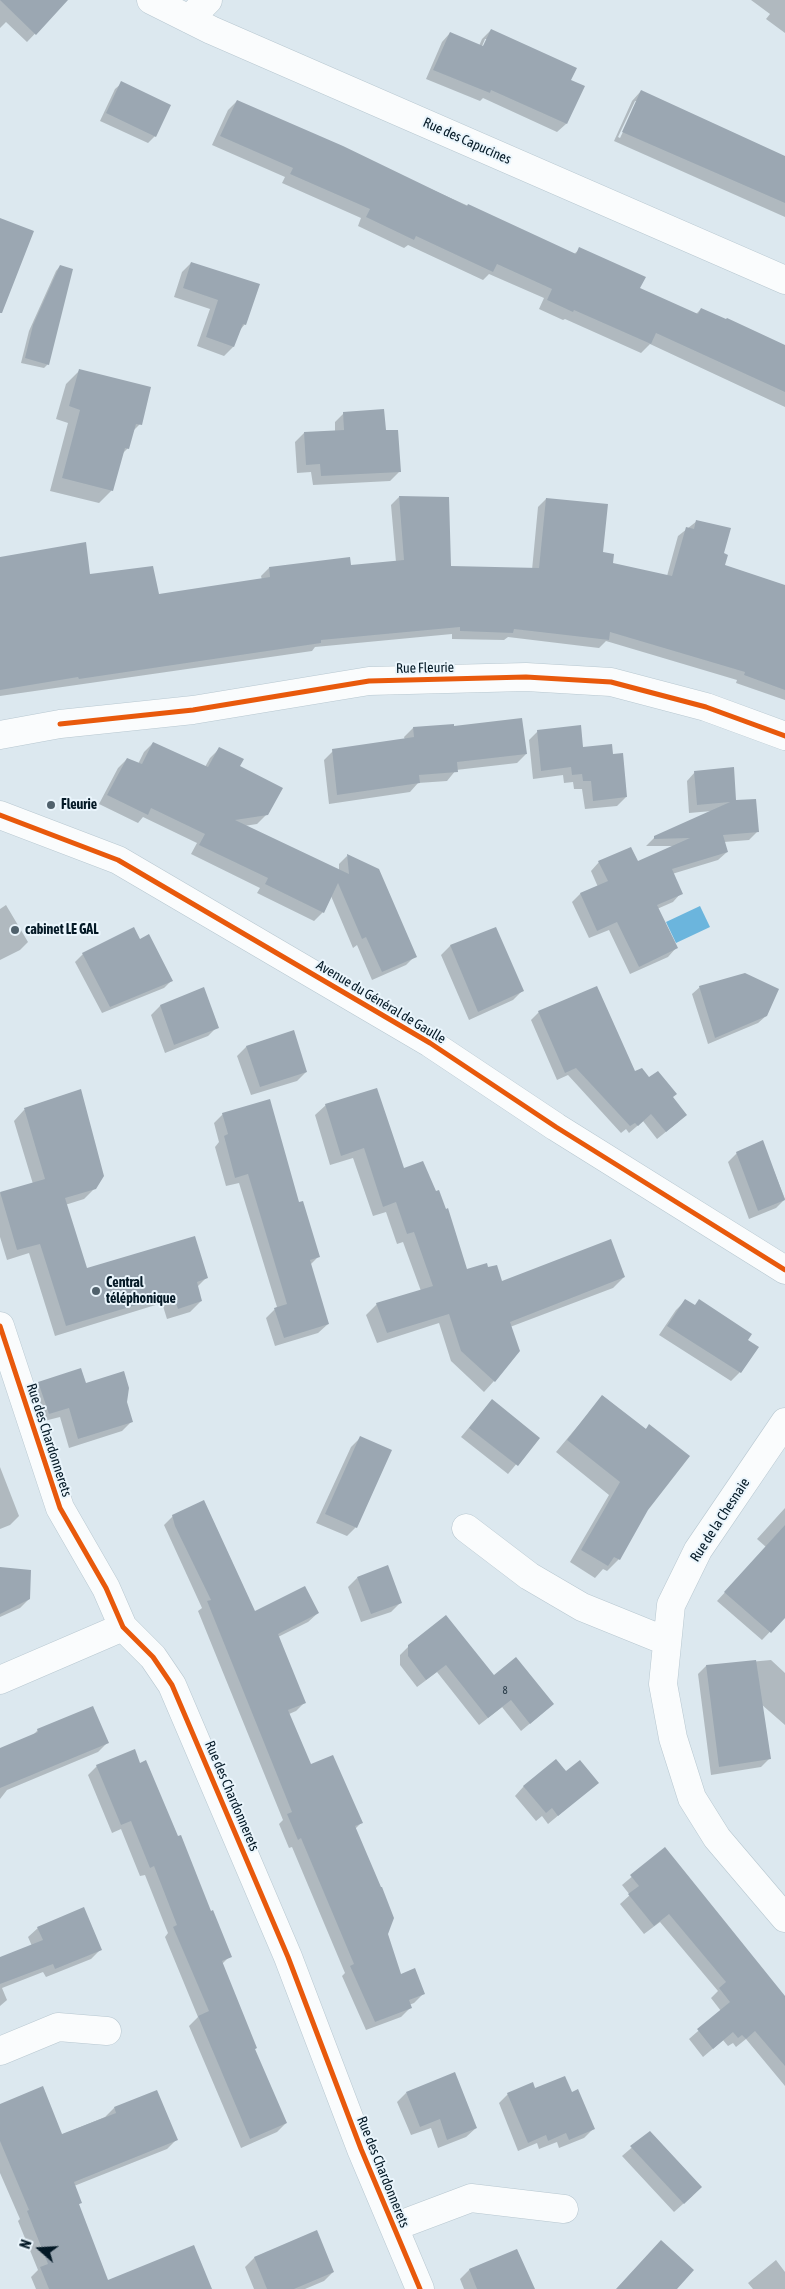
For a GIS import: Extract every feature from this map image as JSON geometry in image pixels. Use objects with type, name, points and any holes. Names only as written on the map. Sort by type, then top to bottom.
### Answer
[{"type":"street","name":"Rue des Capucines","points":[[151,0],[189,19],[785,280]]},
{"type":"street","points":[[189,19],[208,0]]},
{"type":"street","name":"Rue Fleurie","points":[[0,735],[60,724],[193,710],[369,681],[526,677],[611,682],[706,706],[785,736]]},
{"type":"street","name":"Avenue du Général de Gaulle","points":[[0,815],[118,860],[430,1043],[556,1127],[785,1270]]},
{"type":"street","name":"Rue des Chardonnerets","points":[[0,1326],[60,1508],[106,1588],[123,1627],[154,1657],[172,1685],[288,1957],[420,2289]]},
{"type":"street","name":"Rue de la Chesnaie","points":[[785,1422],[698,1550],[671,1605],[663,1684],[673,1738],[692,1798],[716,1838],[785,1918]]},
{"type":"street","points":[[466,1528],[529,1576],[582,1607],[666,1641]]},
{"type":"street","points":[[0,1680],[123,1627]]},
{"type":"street","points":[[0,2051],[58,2027],[106,2031]]},
{"type":"street","points":[[394,2227],[471,2198],[564,2209]]},
{"type":"water","points":[[700,906],[710,927],[676,943],[666,922]]},
{"type":"building","points":[[0,0],[68,0],[36,35]]},
{"type":"building","points":[[491,29],[577,68],[571,80],[585,86],[567,124],[491,90],[490,93],[433,70],[450,32],[483,46]]},
{"type":"building","points":[[121,81],[171,105],[156,137],[106,113]]},
{"type":"building","points":[[641,90],[785,156],[785,203],[622,132]]},
{"type":"building","points":[[237,100],[343,146],[467,206],[468,204],[576,254],[579,247],[646,277],[640,288],[698,314],[701,308],[785,345],[785,392],[656,333],[651,344],[574,310],[573,312],[547,300],[552,289],[497,264],[493,272],[416,236],[414,240],[366,217],[370,209],[290,174],[293,168],[220,136]]},
{"type":"building","points":[[0,218],[34,231],[2,313],[0,313]]},
{"type":"building","points":[[191,262],[260,284],[246,325],[243,324],[234,347],[206,337],[218,300],[183,288]]},
{"type":"building","points":[[60,265],[73,269],[49,365],[25,358],[33,325]]},
{"type":"building","points":[[79,369],[151,387],[142,425],[136,424],[129,449],[125,448],[113,491],[62,478],[80,410],[69,406]]},
{"type":"building","points":[[384,409],[386,430],[398,430],[401,472],[321,476],[320,464],[306,465],[304,432],[344,430],[343,412]]},
{"type":"building","points":[[399,496],[449,497],[451,566],[539,568],[546,498],[608,504],[603,552],[614,554],[613,563],[672,576],[686,527],[694,529],[696,520],[731,528],[724,553],[728,555],[725,565],[785,585],[785,690],[744,675],[745,672],[610,632],[609,640],[514,629],[513,633],[460,631],[460,627],[321,640],[321,643],[79,679],[78,677],[0,690],[0,557],[86,542],[90,574],[153,566],[159,594],[270,577],[269,567],[350,557],[351,565],[404,560]]},
{"type":"building","points":[[522,718],[527,754],[457,762],[458,772],[419,775],[420,783],[337,795],[332,749],[414,737],[413,727],[454,724],[454,726]]},
{"type":"building","points":[[581,725],[583,747],[612,744],[613,754],[623,753],[627,797],[593,801],[591,781],[583,781],[582,774],[572,775],[571,767],[541,771],[537,730]]},
{"type":"building","points":[[153,742],[208,767],[219,747],[244,759],[240,766],[283,788],[268,815],[235,820],[349,874],[347,854],[379,869],[417,957],[382,972],[366,937],[362,939],[338,883],[324,913],[265,884],[268,878],[199,845],[205,834],[151,808],[148,815],[107,795],[127,758],[142,764]]},
{"type":"building","points":[[734,767],[736,800],[756,799],[759,832],[723,835],[728,852],[672,869],[683,894],[657,905],[678,948],[639,967],[617,922],[597,931],[580,893],[608,881],[598,861],[631,847],[638,861],[690,838],[654,839],[654,836],[730,802],[697,805],[694,771]]},
{"type":"building","points":[[134,927],[140,939],[149,934],[173,981],[110,1007],[82,953]]},
{"type":"building","points":[[496,927],[524,991],[478,1012],[450,945]]},
{"type":"building","points":[[745,973],[779,989],[767,1016],[715,1038],[699,986]]},
{"type":"building","points":[[597,986],[635,1071],[642,1068],[649,1077],[658,1071],[677,1094],[673,1097],[687,1115],[666,1132],[651,1114],[638,1126],[635,1123],[630,1126],[576,1068],[565,1073],[538,1011]]},
{"type":"building","points":[[204,987],[219,1028],[174,1045],[160,1005]]},
{"type":"building","points":[[294,1030],[307,1072],[260,1087],[246,1046]]},
{"type":"building","points":[[377,1088],[404,1168],[423,1161],[436,1191],[439,1190],[446,1209],[448,1208],[467,1269],[487,1263],[488,1267],[497,1265],[502,1281],[611,1239],[625,1277],[510,1322],[520,1351],[495,1382],[461,1351],[449,1314],[387,1333],[376,1303],[433,1286],[414,1232],[407,1234],[396,1202],[383,1207],[364,1148],[341,1156],[325,1104]]},
{"type":"building","points":[[81,1089],[104,1176],[96,1189],[65,1198],[87,1268],[195,1236],[208,1278],[197,1282],[202,1301],[178,1309],[173,1294],[66,1326],[40,1244],[17,1250],[0,1192],[45,1179],[24,1108]]},
{"type":"building","points":[[270,1099],[299,1202],[303,1201],[320,1257],[310,1260],[329,1324],[284,1338],[274,1308],[287,1304],[248,1174],[235,1178],[224,1136],[228,1134],[222,1113]]},
{"type":"building","points":[[763,1140],[785,1200],[758,1211],[736,1152]]},
{"type":"building","points":[[685,1299],[695,1305],[699,1299],[752,1334],[748,1340],[759,1347],[741,1373],[667,1326]]},
{"type":"building","points":[[81,1368],[86,1383],[124,1371],[129,1388],[127,1402],[133,1422],[78,1439],[69,1408],[49,1414],[38,1382]]},
{"type":"building","points":[[602,1395],[646,1429],[649,1424],[690,1456],[648,1510],[620,1560],[614,1557],[608,1566],[581,1550],[620,1482],[567,1440]]},
{"type":"building","points":[[492,1399],[540,1438],[518,1466],[469,1428]]},
{"type":"building","points":[[360,1436],[392,1450],[357,1528],[325,1514]]},
{"type":"building","points":[[204,1500],[255,1611],[305,1586],[319,1613],[278,1634],[306,1703],[288,1710],[311,1764],[333,1755],[363,1823],[355,1826],[394,1918],[388,1934],[401,1974],[415,1968],[425,1994],[409,2000],[412,2008],[375,2022],[350,1966],[354,1964],[301,1838],[298,1840],[287,1814],[292,1812],[207,1601],[211,1600],[175,1526],[172,1515]]},
{"type":"building","points":[[785,1525],[785,1618],[771,1633],[724,1592]]},
{"type":"building","points":[[388,1565],[402,1603],[371,1614],[357,1577]]},
{"type":"building","points":[[0,1567],[31,1570],[30,1599],[0,1614]]},
{"type":"building","points":[[446,1615],[494,1675],[516,1657],[554,1704],[530,1724],[511,1700],[488,1718],[446,1665],[426,1680],[408,1656],[408,1645]]},
{"type":"building","points":[[756,1660],[771,1759],[719,1767],[706,1665]]},
{"type":"building","points":[[93,1706],[109,1743],[0,1788],[0,1748],[38,1732],[37,1729]]},
{"type":"building","points":[[135,1749],[140,1763],[146,1760],[178,1836],[181,1835],[211,1911],[213,1910],[232,1957],[222,1961],[257,2048],[255,2049],[287,2123],[250,2139],[198,2016],[209,2011],[173,1927],[177,1925],[154,1866],[150,1868],[131,1821],[121,1825],[96,1765]]},
{"type":"building","points":[[556,1759],[566,1771],[580,1760],[599,1783],[558,1816],[552,1808],[546,1813],[523,1786]]},
{"type":"building","points":[[665,1847],[785,1996],[785,2066],[755,2031],[746,2039],[742,2035],[738,2038],[733,2032],[713,2049],[697,2029],[730,2002],[719,1988],[726,1982],[669,1914],[654,1926],[628,1894],[639,1886],[630,1875]]},
{"type":"building","points":[[84,1907],[102,1950],[55,1969],[53,1964],[0,1984],[0,1957],[43,1940],[37,1927]]},
{"type":"building","points":[[455,2072],[477,2128],[447,2140],[440,2119],[420,2127],[406,2092]]},
{"type":"building","points":[[565,2076],[572,2092],[578,2089],[595,2129],[569,2140],[566,2133],[548,2141],[546,2135],[528,2143],[507,2093],[533,2082],[535,2088]]},
{"type":"building","points":[[43,2086],[62,2134],[116,2113],[114,2107],[157,2090],[178,2140],[74,2182],[82,2203],[79,2204],[108,2280],[194,2245],[212,2289],[49,2289],[40,2267],[48,2264],[27,2211],[29,2210],[0,2141],[0,2104]]},
{"type":"building","points":[[650,2131],[702,2187],[684,2204],[630,2146]]},
{"type":"building","points":[[317,2230],[334,2272],[294,2289],[267,2289],[254,2257]]},
{"type":"building","points":[[661,2240],[694,2270],[677,2289],[616,2289]]},
{"type":"building","points":[[517,2249],[535,2289],[477,2289],[469,2269]]},
{"type":"cycle path","points":[[60,724],[193,710],[369,681],[526,677],[611,682],[706,707],[785,736]]},
{"type":"cycle path","points":[[0,815],[118,860],[430,1043],[556,1127],[785,1270]]},
{"type":"cycle path","points":[[0,1326],[60,1508],[106,1588],[123,1627],[153,1657],[172,1685],[288,1957],[361,2149],[420,2289]]},
{"type":"place","name":"Fleurie","points":[[51,805]]},
{"type":"place","name":"cabinet LE GAL","points":[[15,930]]},
{"type":"place","name":"Central téléphonique","points":[[96,1291]]}]
